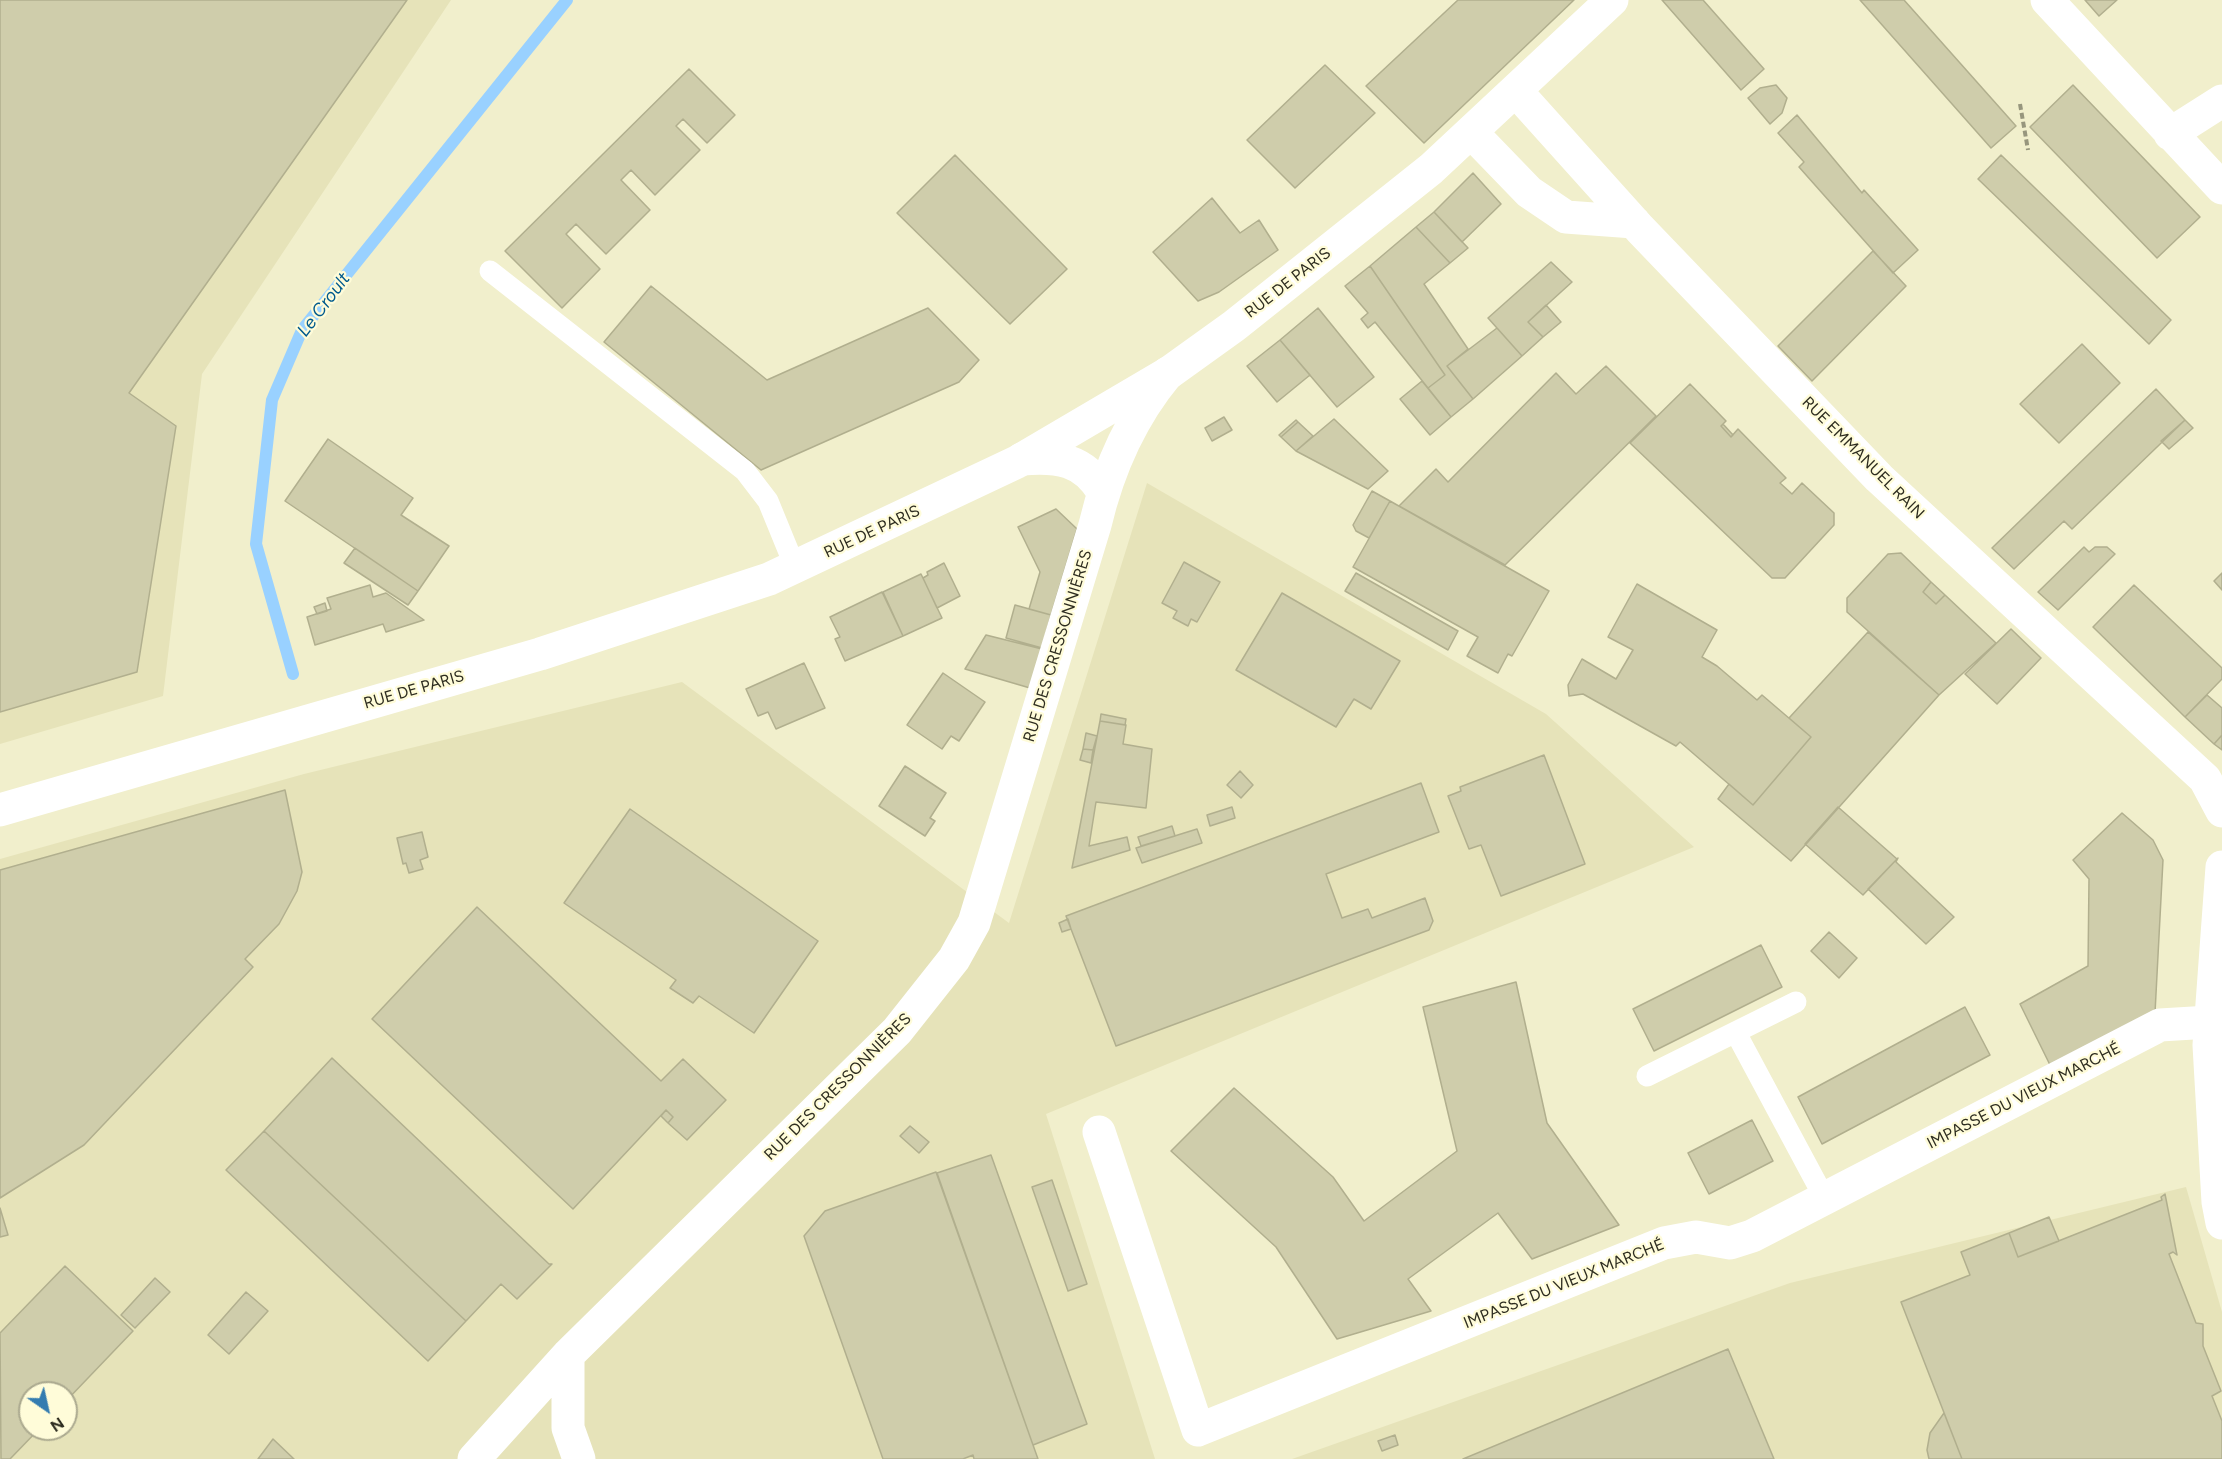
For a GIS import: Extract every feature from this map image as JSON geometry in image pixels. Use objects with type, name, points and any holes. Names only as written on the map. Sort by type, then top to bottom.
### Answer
[{"type":"street","name":"RUE DE PARIS","points":[[0,810],[540,654],[678,610],[795,567],[1022,459],[1170,372],[1306,270],[1431,170],[1612,0]]},
{"type":"street","points":[[2047,0],[2222,188]]},
{"type":"street","name":"RUE EMMANUEL RAIN","points":[[1516,91],[1634,222],[1879,478],[2205,779],[2222,812]]},
{"type":"street","points":[[2170,134],[2222,101]]},
{"type":"street","points":[[1472,132],[1529,192],[1566,217],[1634,222]]},
{"type":"street","name":"RUE DES CRESSONNIÈRES","points":[[474,1459],[567,1355],[897,1031],[954,959],[974,923],[1103,492],[1136,417],[1148,397],[1170,372]]},
{"type":"street","points":[[1022,459],[1061,460],[1084,468],[1103,492]]},
{"type":"street","points":[[2222,867],[2210,1022],[2218,1202],[2222,1223]]},
{"type":"street","name":"IMPASSE DU VIEUX MARCHÉ","points":[[1099,1132],[1198,1430],[1664,1243],[1696,1238],[1730,1243],[1752,1236],[2160,1025],[2210,1022]]},
{"type":"street","points":[[567,1355],[568,1428],[579,1459]]},
{"type":"lane","points":[[490,271],[745,471],[768,501],[795,567]]},
{"type":"lane","points":[[1647,1076],[1796,1002]]},
{"type":"lane","points":[[1736,1033],[1825,1199]]},
{"type":"path","points":[[2020,104],[2028,150]]},
{"type":"shaded area","points":[[0,0],[451,0],[202,374],[163,696],[0,744]]},
{"type":"shaded area","points":[[1147,483],[1546,714],[1694,847],[1046,1114],[1155,1459],[0,1459],[0,859],[304,774],[682,682],[1009,923]]},
{"type":"shaded area","points":[[2186,1187],[2222,1312],[2222,1459],[1292,1459],[1790,1283]]},
{"type":"building","points":[[0,0],[407,0],[129,393],[176,426],[137,672],[0,712]]},
{"type":"building","points":[[1458,0],[1574,0],[1424,143],[1366,86]]},
{"type":"building","points":[[1662,0],[1703,0],[1764,69],[1741,90]]},
{"type":"building","points":[[1860,0],[1904,0],[2016,126],[1991,148]]},
{"type":"building","points":[[2085,0],[2117,0],[2099,16]]},
{"type":"building","points":[[1325,65],[1375,113],[1295,188],[1247,140]]},
{"type":"building","points":[[689,69],[735,115],[707,143],[683,119],[676,126],[700,150],[655,195],[631,170],[621,180],[650,210],[606,254],[576,224],[566,234],[600,269],[562,308],[505,251]]},
{"type":"building","points":[[1776,85],[1787,98],[1782,113],[1770,124],[1748,98],[1760,88]]},
{"type":"building","points":[[2073,85],[2200,217],[2157,258],[2030,127]]},
{"type":"building","points":[[1797,115],[1862,193],[1864,190],[1918,250],[1893,273],[1799,167],[1804,162],[1778,133]]},
{"type":"building","points":[[955,155],[1067,269],[1010,324],[897,213]]},
{"type":"building","points":[[2001,155],[2171,320],[2149,344],[1978,179]]},
{"type":"building","points":[[1473,173],[1501,204],[1462,242],[1434,212]]},
{"type":"building","points":[[1212,198],[1240,233],[1259,220],[1278,250],[1219,292],[1198,301],[1153,252]]},
{"type":"building","points":[[1434,212],[1468,248],[1450,263],[1416,227]]},
{"type":"building","points":[[1416,227],[1450,263],[1424,284],[1468,349],[1447,366],[1473,399],[1451,417],[1428,388],[1445,375],[1370,266]]},
{"type":"building","points":[[1873,251],[1906,286],[1812,381],[1778,346]]},
{"type":"building","points":[[1551,262],[1572,282],[1528,322],[1543,337],[1522,356],[1488,318]]},
{"type":"building","points":[[1370,266],[1445,375],[1428,388],[1375,322],[1368,328],[1361,319],[1368,313],[1345,286]]},
{"type":"building","points":[[651,286],[767,380],[928,308],[979,360],[959,382],[761,470],[604,342]]},
{"type":"building","points":[[1546,305],[1561,322],[1543,337],[1528,322]]},
{"type":"building","points":[[1318,308],[1374,377],[1337,407],[1280,340]]},
{"type":"building","points":[[1497,328],[1522,356],[1473,399],[1447,366]]},
{"type":"building","points":[[1280,340],[1310,375],[1277,402],[1247,366]]},
{"type":"building","points":[[2082,344],[2120,383],[2059,443],[2020,404]]},
{"type":"building","points":[[1606,366],[1656,416],[1505,565],[1399,506],[1436,469],[1448,482],[1556,373],[1576,394]]},
{"type":"building","points":[[1422,381],[1451,417],[1430,435],[1400,399]]},
{"type":"building","points":[[1690,384],[1726,421],[1721,426],[1731,437],[1738,429],[1786,478],[1780,483],[1792,494],[1802,483],[1834,513],[1834,525],[1785,578],[1772,578],[1630,443]]},
{"type":"building","points":[[2156,389],[2185,420],[2072,529],[2064,521],[2014,569],[1992,548]]},
{"type":"building","points":[[1224,417],[1232,430],[1212,441],[1205,428]]},
{"type":"building","points":[[1334,419],[1388,471],[1368,489],[1296,451]]},
{"type":"building","points":[[1296,420],[1298,422],[1281,437],[1279,435]]},
{"type":"building","points":[[2185,420],[2193,428],[2169,449],[2161,441]]},
{"type":"building","points":[[1298,422],[1313,436],[1296,451],[1281,437]]},
{"type":"building","points":[[1723,424],[1733,435],[1731,437],[1721,426]]},
{"type":"building","points":[[328,439],[413,498],[401,515],[449,546],[418,591],[285,501]]},
{"type":"building","points":[[1372,491],[1390,501],[1369,538],[1356,531],[1353,525]]},
{"type":"building","points":[[1390,501],[1549,591],[1512,656],[1508,654],[1498,673],[1467,656],[1478,637],[1353,567]]},
{"type":"building","points":[[1056,509],[1077,529],[1051,615],[1029,609],[1040,572],[1018,527]]},
{"type":"building","points":[[2084,547],[2089,552],[2095,547],[2107,547],[2115,554],[2058,610],[2038,592]]},
{"type":"building","points":[[355,548],[418,591],[408,605],[344,563]]},
{"type":"building","points":[[1901,553],[1931,582],[1923,592],[1936,604],[1945,595],[1996,643],[1939,695],[1847,612],[1847,598],[1888,554]]},
{"type":"building","points":[[1184,562],[1220,582],[1197,622],[1191,619],[1188,626],[1173,618],[1177,611],[1162,603]]},
{"type":"building","points":[[944,563],[960,596],[937,608],[923,578],[928,575],[927,572]]},
{"type":"building","points":[[1356,573],[1458,631],[1448,650],[1345,591]]},
{"type":"building","points":[[2222,573],[2222,590],[2214,581]]},
{"type":"building","points":[[921,574],[942,618],[903,636],[883,592]]},
{"type":"building","points":[[1931,582],[1945,595],[1936,604],[1923,592]]},
{"type":"building","points":[[1637,584],[1717,630],[1702,657],[1717,666],[1757,700],[1762,695],[1811,737],[1753,805],[1680,742],[1676,746],[1583,694],[1569,696],[1568,685],[1582,659],[1616,679],[1633,650],[1608,637]]},
{"type":"building","points":[[370,585],[373,597],[386,593],[424,620],[386,632],[383,624],[315,645],[307,617],[331,609],[327,598]]},
{"type":"building","points":[[2134,585],[2222,668],[2222,679],[2185,717],[2093,627]]},
{"type":"building","points":[[882,592],[903,636],[845,661],[835,639],[840,637],[830,617]]},
{"type":"building","points":[[1282,593],[1400,661],[1371,709],[1354,699],[1336,727],[1236,670]]},
{"type":"building","points":[[325,603],[327,611],[317,614],[314,607]]},
{"type":"building","points":[[1015,605],[1051,615],[1042,648],[1006,638]]},
{"type":"building","points":[[2011,629],[2041,658],[1997,704],[1965,674]]},
{"type":"building","points":[[1868,632],[1939,695],[1791,861],[1718,799],[1729,784],[1753,805],[1811,737],[1789,718]]},
{"type":"building","points":[[986,635],[1042,649],[1030,688],[965,669]]},
{"type":"building","points":[[804,663],[825,708],[776,729],[768,712],[758,716],[746,689]]},
{"type":"building","points":[[943,673],[985,702],[959,741],[951,736],[942,749],[907,725]]},
{"type":"building","points":[[2207,695],[2222,708],[2222,735],[2214,744],[2185,717]]},
{"type":"building","points":[[1101,714],[1126,719],[1125,725],[1100,721]]},
{"type":"building","points":[[1100,721],[1126,725],[1123,744],[1152,749],[1146,808],[1096,802],[1089,846],[1127,837],[1130,850],[1072,868]]},
{"type":"building","points":[[1086,733],[1097,736],[1093,750],[1083,749]]},
{"type":"building","points":[[2222,735],[2222,750],[2214,744]]},
{"type":"building","points":[[1083,749],[1093,750],[1091,763],[1080,760]]},
{"type":"building","points":[[1544,755],[1585,864],[1501,896],[1481,845],[1469,849],[1448,796],[1461,791],[1460,787]]},
{"type":"building","points":[[905,766],[946,793],[930,818],[935,821],[925,836],[879,806]]},
{"type":"building","points":[[1240,771],[1253,785],[1241,798],[1227,785]]},
{"type":"building","points":[[1421,783],[1439,832],[1326,874],[1342,918],[1368,909],[1372,918],[1425,898],[1433,921],[1429,930],[1116,1046],[1066,916]]},
{"type":"building","points":[[285,790],[302,872],[297,891],[279,924],[245,959],[253,967],[84,1145],[0,1198],[0,870]]},
{"type":"building","points":[[1232,807],[1235,818],[1210,826],[1207,815]]},
{"type":"building","points":[[1838,807],[1897,859],[1863,895],[1805,844]]},
{"type":"building","points":[[630,809],[818,941],[754,1033],[699,996],[693,1003],[670,988],[676,980],[564,903]]},
{"type":"building","points":[[2122,813],[2153,840],[2163,860],[2155,1013],[2052,1069],[2020,1004],[2088,966],[2089,879],[2073,860]]},
{"type":"building","points":[[1172,826],[1175,836],[1141,846],[1138,837]]},
{"type":"building","points":[[1197,829],[1202,843],[1142,863],[1136,848]]},
{"type":"building","points":[[422,832],[428,857],[420,860],[423,869],[409,873],[406,863],[403,864],[397,838]]},
{"type":"building","points":[[1898,858],[1896,862],[1954,917],[1926,944],[1868,889]]},
{"type":"building","points":[[477,907],[661,1081],[683,1059],[726,1100],[687,1140],[668,1123],[673,1117],[666,1110],[573,1209],[372,1019]]},
{"type":"building","points":[[1068,919],[1071,929],[1062,932],[1059,923]]},
{"type":"building","points":[[1829,932],[1857,958],[1839,978],[1811,951]]},
{"type":"building","points":[[1761,945],[1782,987],[1654,1051],[1633,1009]]},
{"type":"building","points":[[1516,982],[1547,1123],[1619,1225],[1532,1259],[1498,1213],[1408,1279],[1431,1311],[1337,1339],[1276,1247],[1171,1151],[1234,1088],[1333,1177],[1364,1221],[1457,1151],[1423,1007]]},
{"type":"building","points":[[1965,1007],[1990,1055],[1822,1144],[1798,1097]]},
{"type":"building","points":[[332,1058],[549,1264],[552,1264],[517,1299],[501,1284],[466,1321],[264,1131]]},
{"type":"building","points":[[666,1110],[673,1117],[668,1123],[661,1116]]},
{"type":"building","points":[[1752,1120],[1773,1161],[1709,1194],[1688,1153]]},
{"type":"building","points":[[910,1126],[929,1142],[919,1153],[900,1136]]},
{"type":"building","points":[[264,1131],[466,1321],[428,1361],[226,1170]]},
{"type":"building","points":[[991,1155],[1087,1424],[1033,1445],[937,1173]]},
{"type":"building","points":[[936,1172],[1038,1459],[974,1459],[973,1455],[963,1459],[883,1459],[804,1236],[825,1211]]},
{"type":"building","points":[[1052,1180],[1087,1284],[1068,1291],[1032,1187]]},
{"type":"building","points":[[2165,1194],[2177,1255],[2173,1252],[2169,1254],[2196,1323],[2203,1324],[2203,1346],[2221,1391],[2212,1396],[2222,1421],[2222,1459],[1962,1459],[1901,1302],[1970,1275],[1961,1252],[2009,1233],[2018,1257],[2162,1200],[2161,1197]]},
{"type":"building","points":[[0,1208],[8,1235],[0,1237]]},
{"type":"building","points":[[2049,1217],[2059,1241],[2018,1257],[2009,1233]]},
{"type":"building","points":[[65,1266],[133,1331],[78,1388],[78,1381],[18,1381],[18,1441],[27,1441],[10,1459],[1,1459],[0,1333]]},
{"type":"building","points":[[155,1278],[170,1292],[135,1328],[121,1315]]},
{"type":"building","points":[[246,1292],[268,1311],[229,1354],[208,1335]]},
{"type":"building","points":[[1728,1349],[1774,1459],[1463,1459]]},
{"type":"building","points":[[1944,1413],[1962,1459],[1929,1459],[1927,1450],[1930,1433]]},
{"type":"building","points":[[1395,1435],[1398,1445],[1382,1451],[1378,1441]]},
{"type":"building","points":[[273,1439],[294,1459],[258,1459]]},
{"type":"waterway","name":"Le Croult","points":[[293,674],[256,544],[272,400],[302,330],[567,0]]}]
